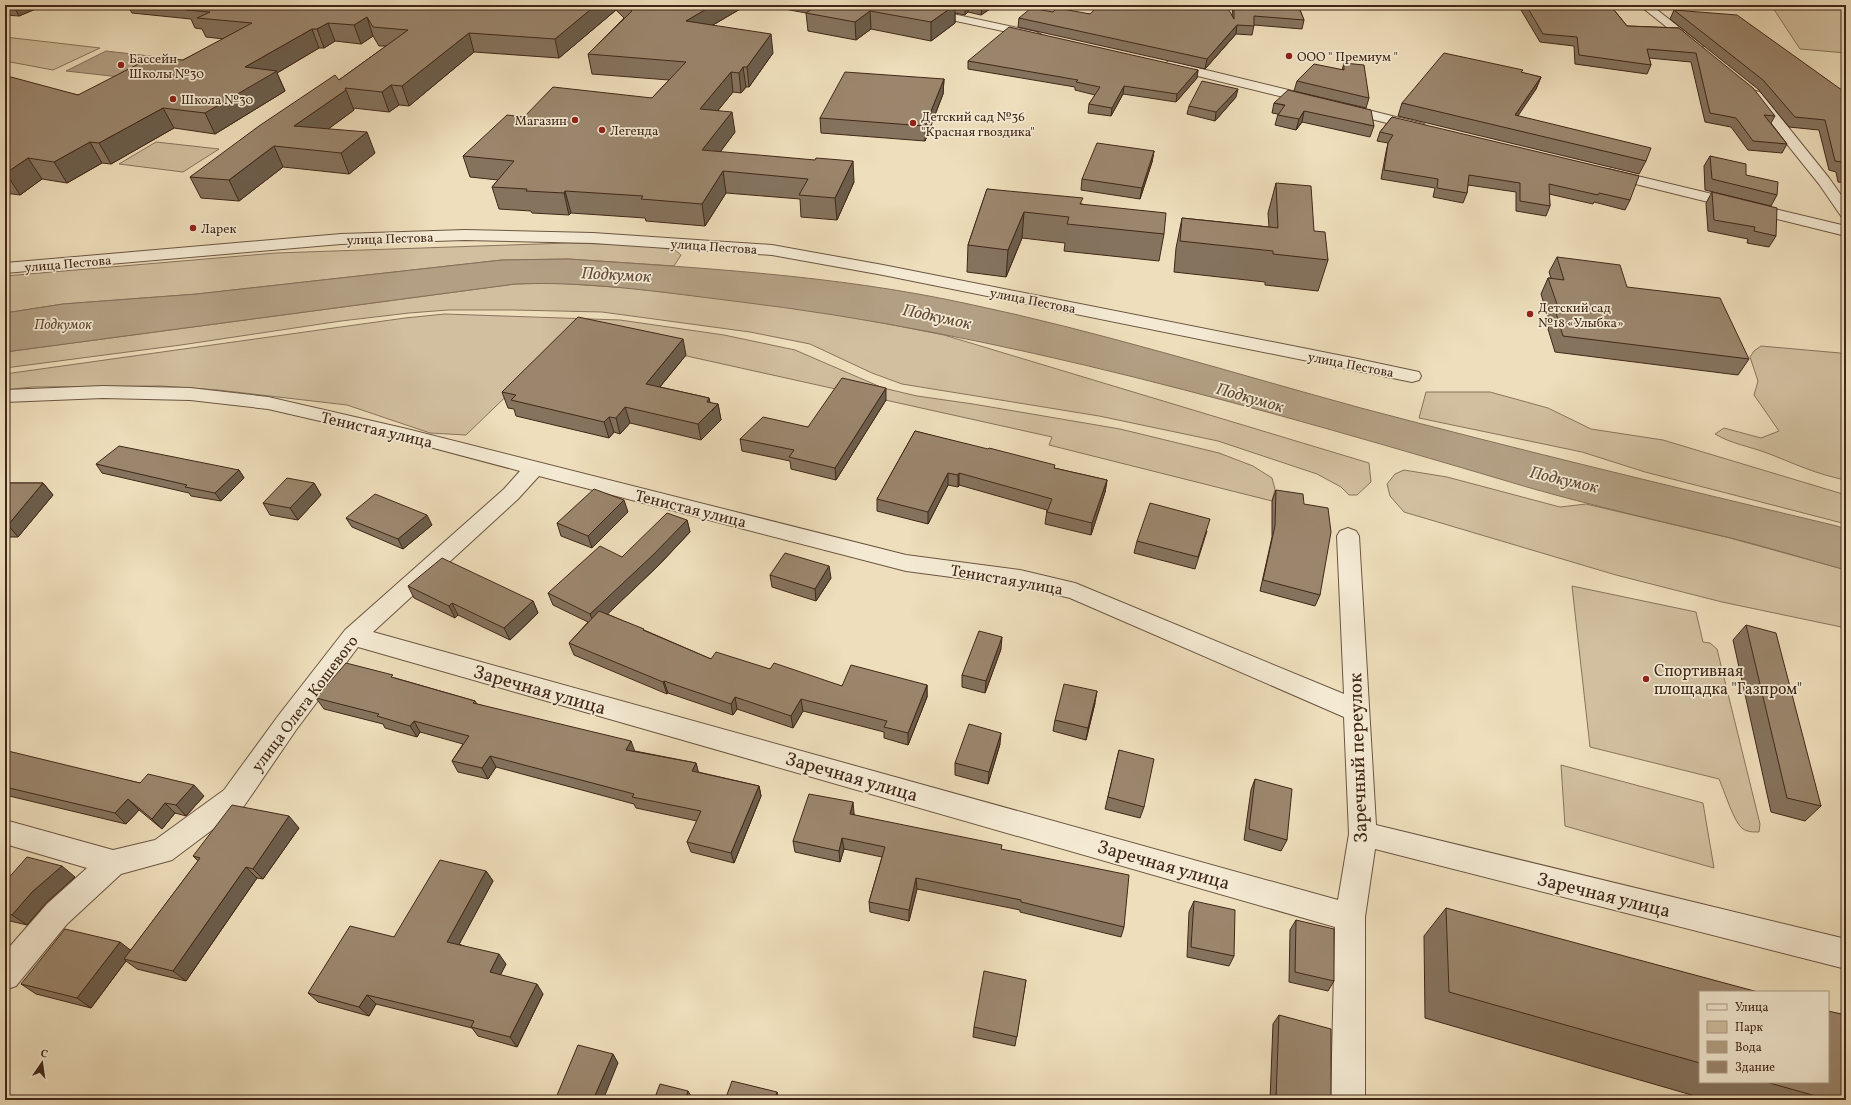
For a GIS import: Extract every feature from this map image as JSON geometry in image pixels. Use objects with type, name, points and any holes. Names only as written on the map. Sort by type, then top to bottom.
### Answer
[{"type":"street","points":[[895,5],[1048,38]]},
{"type":"street","points":[[1644,5],[1705,52]]},
{"type":"street","points":[[1159,63],[1430,130]]},
{"type":"street","points":[[1747,88],[1758,99],[1824,182],[1846,213]]},
{"type":"street","points":[[1592,169],[1846,231]]},
{"type":"street","name":"улица Пестова","points":[[5,268],[341,239],[465,235],[593,238],[772,250],[890,271],[1412,376]]},
{"type":"street","name":"Тенистая улица","points":[[5,396],[24,394],[103,392],[190,394],[268,403],[407,435],[906,563],[1020,578],[1075,591],[1357,711]]},
{"type":"street","name":"улица Олега Кошевого","points":[[5,975],[57,914],[113,863],[162,851],[234,798],[295,711],[353,636],[511,494],[534,468]]},
{"type":"street","name":"Заречный переулок","points":[[1348,536],[1363,834],[1350,917],[1348,1100]]},
{"type":"street","name":"Заречная улица","points":[[353,636],[1350,917]]},
{"type":"street","name":"улица Олега Кошевого","points":[[5,832],[113,863]]},
{"type":"street","name":"Заречная улица","points":[[1363,834],[1846,954]]},
{"type":"green space","points":[[1771,5],[1846,5],[1846,53],[1800,49]]},
{"type":"green space","points":[[5,37],[100,48],[53,70],[5,61]]},
{"type":"green space","points":[[156,142],[219,149],[183,172],[119,164]]},
{"type":"green space","points":[[568,243],[643,245],[675,250],[681,255],[674,266],[568,259],[502,260],[197,294],[63,304],[5,313],[5,276],[276,253]]},
{"type":"green space","points":[[555,283],[629,288],[758,303],[842,315],[944,335],[1369,463],[1371,482],[1357,495],[1349,495],[1341,487],[1317,474],[1218,441],[1099,416],[902,384],[872,373],[810,344],[750,332],[602,312],[448,310],[409,313],[341,321],[181,345],[5,368],[5,352],[515,284]]},
{"type":"green space","points":[[445,314],[620,320],[724,335],[795,350],[883,388],[917,396],[1120,429],[1219,453],[1253,466],[1272,478],[1275,489],[1272,501],[1049,445],[1052,437],[574,331],[466,435],[430,433],[347,405],[218,390],[162,386],[32,387],[5,390],[5,374],[405,318]]},
{"type":"green space","points":[[1761,346],[1840,353],[1846,356],[1846,480],[1816,472],[1767,453],[1740,445],[1715,434],[1724,428],[1761,438],[1779,431],[1754,395],[1758,381],[1750,357],[1754,351]]},
{"type":"green space","points":[[1426,392],[1490,392],[1548,408],[1591,429],[1663,440],[1846,495],[1846,524],[1645,472],[1582,452],[1419,418]]},
{"type":"green space","points":[[1404,470],[1447,477],[1560,507],[1586,504],[1730,538],[1846,570],[1846,628],[1722,602],[1616,575],[1404,512],[1390,496],[1387,484],[1395,474]]},
{"type":"green space","name":"Спортивная площадка \"Газпром\"","points":[[1572,586],[1696,612],[1703,642],[1710,643],[1717,649],[1760,824],[1759,832],[1747,831],[1740,826],[1736,820],[1719,779],[1590,747]]},
{"type":"green space","points":[[1561,765],[1703,803],[1714,868],[1565,826]]},
{"type":"water","name":"Бассейн Школы №30","points":[[106,51],[176,59],[138,79],[66,71]]},
{"type":"water","name":"Подкумок","points":[[568,259],[717,269],[816,279],[915,293],[1064,326],[1163,352],[1420,424],[1837,526],[1846,529],[1846,570],[1742,541],[1552,494],[1331,430],[1134,377],[935,333],[834,315],[652,291],[570,284],[515,284],[5,352],[5,313],[63,304],[197,294],[502,260]]},
{"type":"building","points":[[196,5],[596,5],[555,39],[469,33],[402,86],[391,85],[382,92],[345,88],[346,90],[294,126],[367,132],[341,153],[274,146],[229,180],[190,177],[259,126],[335,75],[339,80],[408,30],[373,27],[367,17],[354,25],[328,23],[317,29],[312,29],[245,67],[277,71],[205,113],[163,108],[99,143],[90,142],[54,162],[28,158],[5,173],[5,79],[11,77],[78,95],[152,57],[183,60],[252,23],[197,18],[210,12],[186,10]]},
{"type":"building","points":[[625,5],[713,5],[686,21],[771,34],[747,67],[743,67],[739,73],[731,72],[700,109],[732,112],[702,150],[815,160],[816,158],[853,161],[835,198],[799,195],[808,179],[723,171],[702,204],[641,199],[643,196],[565,191],[564,193],[526,191],[527,189],[492,187],[514,161],[463,156],[507,115],[524,117],[553,87],[652,98],[686,62],[588,54],[632,11]]},
{"type":"building","points":[[818,5],[955,5],[931,22],[870,11],[855,22],[806,13]]},
{"type":"building","points":[[1099,5],[1226,5],[1234,19],[1234,5],[1298,5],[1304,20],[1254,16],[1254,26],[1237,25],[1207,59],[1019,18],[1031,8],[1053,12],[1057,8],[1090,14]]},
{"type":"building","points":[[1526,5],[1610,5],[1627,26],[1679,28],[1753,88],[1775,116],[1764,115],[1787,144],[1753,141],[1736,118],[1710,113],[1696,53],[1647,49],[1651,65],[1579,55],[1577,37],[1543,34]]},
{"type":"building","points":[[1674,10],[1737,15],[1846,93],[1846,172],[1842,162],[1835,161],[1825,120],[1795,117],[1763,80]]},
{"type":"building","points":[[1009,27],[1198,70],[1177,94],[1124,86],[1112,108],[1089,104],[1100,87],[1076,82],[1078,80],[968,61]]},
{"type":"building","points":[[1444,53],[1523,70],[1521,72],[1541,77],[1515,115],[1651,148],[1646,161],[1402,103]]},
{"type":"building","points":[[1344,63],[1364,65],[1369,98],[1297,81],[1314,64],[1344,70]]},
{"type":"building","points":[[845,72],[944,79],[925,126],[820,118]]},
{"type":"building","points":[[1202,81],[1238,89],[1216,112],[1189,106]]},
{"type":"building","points":[[1288,90],[1371,110],[1374,126],[1304,111],[1299,119],[1278,115],[1285,105],[1274,103]]},
{"type":"building","points":[[1392,117],[1639,176],[1630,200],[1599,193],[1598,195],[1549,184],[1550,206],[1520,201],[1520,183],[1469,175],[1467,193],[1437,188],[1438,179],[1384,170],[1388,143],[1393,135],[1380,132]]},
{"type":"building","points":[[1097,143],[1154,151],[1142,188],[1082,179]]},
{"type":"building","points":[[1710,156],[1746,164],[1746,175],[1778,182],[1777,195],[1712,179]]},
{"type":"building","points":[[1276,183],[1311,186],[1314,231],[1325,232],[1328,260],[1273,254],[1273,251],[1180,241],[1182,218],[1278,228]]},
{"type":"building","points":[[987,189],[1083,198],[1080,204],[1166,213],[1164,234],[1067,224],[1069,217],[1024,212],[1008,250],[968,245]]},
{"type":"building","points":[[1712,192],[1777,208],[1776,236],[1754,231],[1755,227],[1714,220]]},
{"type":"building","points":[[1557,257],[1620,265],[1627,287],[1720,298],[1749,359],[1563,336],[1556,313],[1560,313],[1548,278],[1564,280]]},
{"type":"building","points":[[578,317],[683,339],[646,384],[709,398],[707,402],[718,404],[698,424],[625,407],[616,418],[609,417],[604,422],[511,400],[516,395],[502,392]]},
{"type":"building","points":[[842,378],[886,388],[835,468],[789,457],[794,450],[740,439],[763,417],[808,427]]},
{"type":"building","points":[[915,431],[989,448],[1055,465],[1054,468],[1107,480],[1092,523],[1047,512],[1052,499],[959,473],[958,475],[948,473],[928,512],[877,499]]},
{"type":"building","points":[[119,446],[239,470],[215,493],[185,487],[187,485],[96,464]]},
{"type":"building","points":[[287,478],[314,483],[290,508],[263,503]]},
{"type":"building","points":[[5,483],[43,483],[8,525],[5,525]]},
{"type":"building","points":[[594,489],[624,500],[588,536],[557,523]]},
{"type":"building","points":[[1276,490],[1303,494],[1304,504],[1328,508],[1331,532],[1320,595],[1263,580],[1275,526]]},
{"type":"building","points":[[375,494],[427,515],[398,539],[346,518]]},
{"type":"building","points":[[1150,503],[1210,519],[1198,557],[1137,541]]},
{"type":"building","points":[[667,513],[687,520],[654,554],[590,614],[548,593],[600,546],[622,557]]},
{"type":"building","points":[[785,553],[829,566],[815,589],[770,575]]},
{"type":"building","points":[[442,558],[533,601],[504,628],[452,603],[449,606],[408,586]]},
{"type":"building","points":[[599,611],[711,659],[716,652],[770,669],[774,663],[842,686],[851,665],[927,685],[908,733],[884,727],[887,721],[801,699],[791,716],[735,697],[731,704],[664,681],[663,682],[569,643]]},
{"type":"building","points":[[1746,625],[1776,633],[1821,806],[1787,798]]},
{"type":"building","points":[[979,631],[1002,637],[986,681],[962,675]]},
{"type":"building","points":[[346,663],[393,675],[391,677],[475,701],[473,703],[631,741],[626,750],[696,763],[692,771],[759,786],[731,853],[687,842],[701,811],[632,797],[634,794],[490,756],[482,768],[452,761],[469,736],[414,721],[410,726],[377,716],[379,714],[316,698]]},
{"type":"building","points":[[1064,684],[1097,691],[1088,728],[1055,720]]},
{"type":"building","points":[[969,724],[1001,733],[989,772],[955,763]]},
{"type":"building","points":[[1119,750],[1154,759],[1144,807],[1108,797]]},
{"type":"building","points":[[8,751],[140,783],[148,774],[194,785],[176,805],[165,803],[152,819],[128,799],[115,813],[5,787],[5,754]]},
{"type":"building","points":[[1255,779],[1292,789],[1287,840],[1249,829]]},
{"type":"building","points":[[809,794],[853,802],[850,814],[1002,845],[1001,849],[1129,875],[1124,927],[1021,902],[1021,900],[916,878],[909,910],[869,902],[885,847],[842,838],[839,851],[793,841]]},
{"type":"building","points":[[232,805],[289,816],[253,869],[246,867],[173,971],[124,959],[200,858],[193,856]]},
{"type":"building","points":[[27,857],[62,866],[32,892],[12,915],[5,913],[5,882]]},
{"type":"building","points":[[440,860],[486,871],[447,942],[499,954],[490,972],[537,984],[510,1037],[471,1027],[474,1021],[367,995],[359,1007],[308,993],[350,926],[394,937]]},
{"type":"building","points":[[1194,901],[1235,910],[1234,956],[1191,947]]},
{"type":"building","points":[[1446,908],[1754,991],[1699,991],[1699,1063],[1449,992]]},
{"type":"building","points":[[1296,920],[1334,929],[1334,981],[1295,972]]},
{"type":"building","points":[[65,929],[120,942],[77,998],[21,984]]},
{"type":"building","points":[[984,971],[1026,980],[1017,1037],[974,1027]]},
{"type":"building","points":[[1829,1011],[1846,1015],[1846,1100],[1830,1100],[1770,1083],[1829,1083]]},
{"type":"building","points":[[1279,1015],[1331,1029],[1331,1100],[1276,1100]]},
{"type":"building","points":[[578,1045],[613,1054],[593,1100],[555,1100]]},
{"type":"building","points":[[732,1081],[777,1092],[774,1100],[725,1100]]},
{"type":"building","points":[[660,1084],[688,1091],[685,1100],[654,1100]]},
{"type":"building","points":[[18,1096],[32,1100],[14,1100]]},
{"type":"place","name":"ООО \" Премиум \"","points":[[1289,56]]},
{"type":"place","name":"Бассейн Школы №30","points":[[121,65]]},
{"type":"place","name":"Школа №30","points":[[173,99]]},
{"type":"place","name":"Магазин","points":[[575,120]]},
{"type":"place","name":"Детский сад №36 \"Красная гвоздика\"","points":[[913,123]]},
{"type":"place","name":"Легенда","points":[[602,130]]},
{"type":"place","name":"Ларек","points":[[193,228]]},
{"type":"place","name":"Детский сад №18 «Улыбка»","points":[[1530,314]]},
{"type":"place","name":"Спортивная площадка \"Газпром\"","points":[[1646,679]]}]
